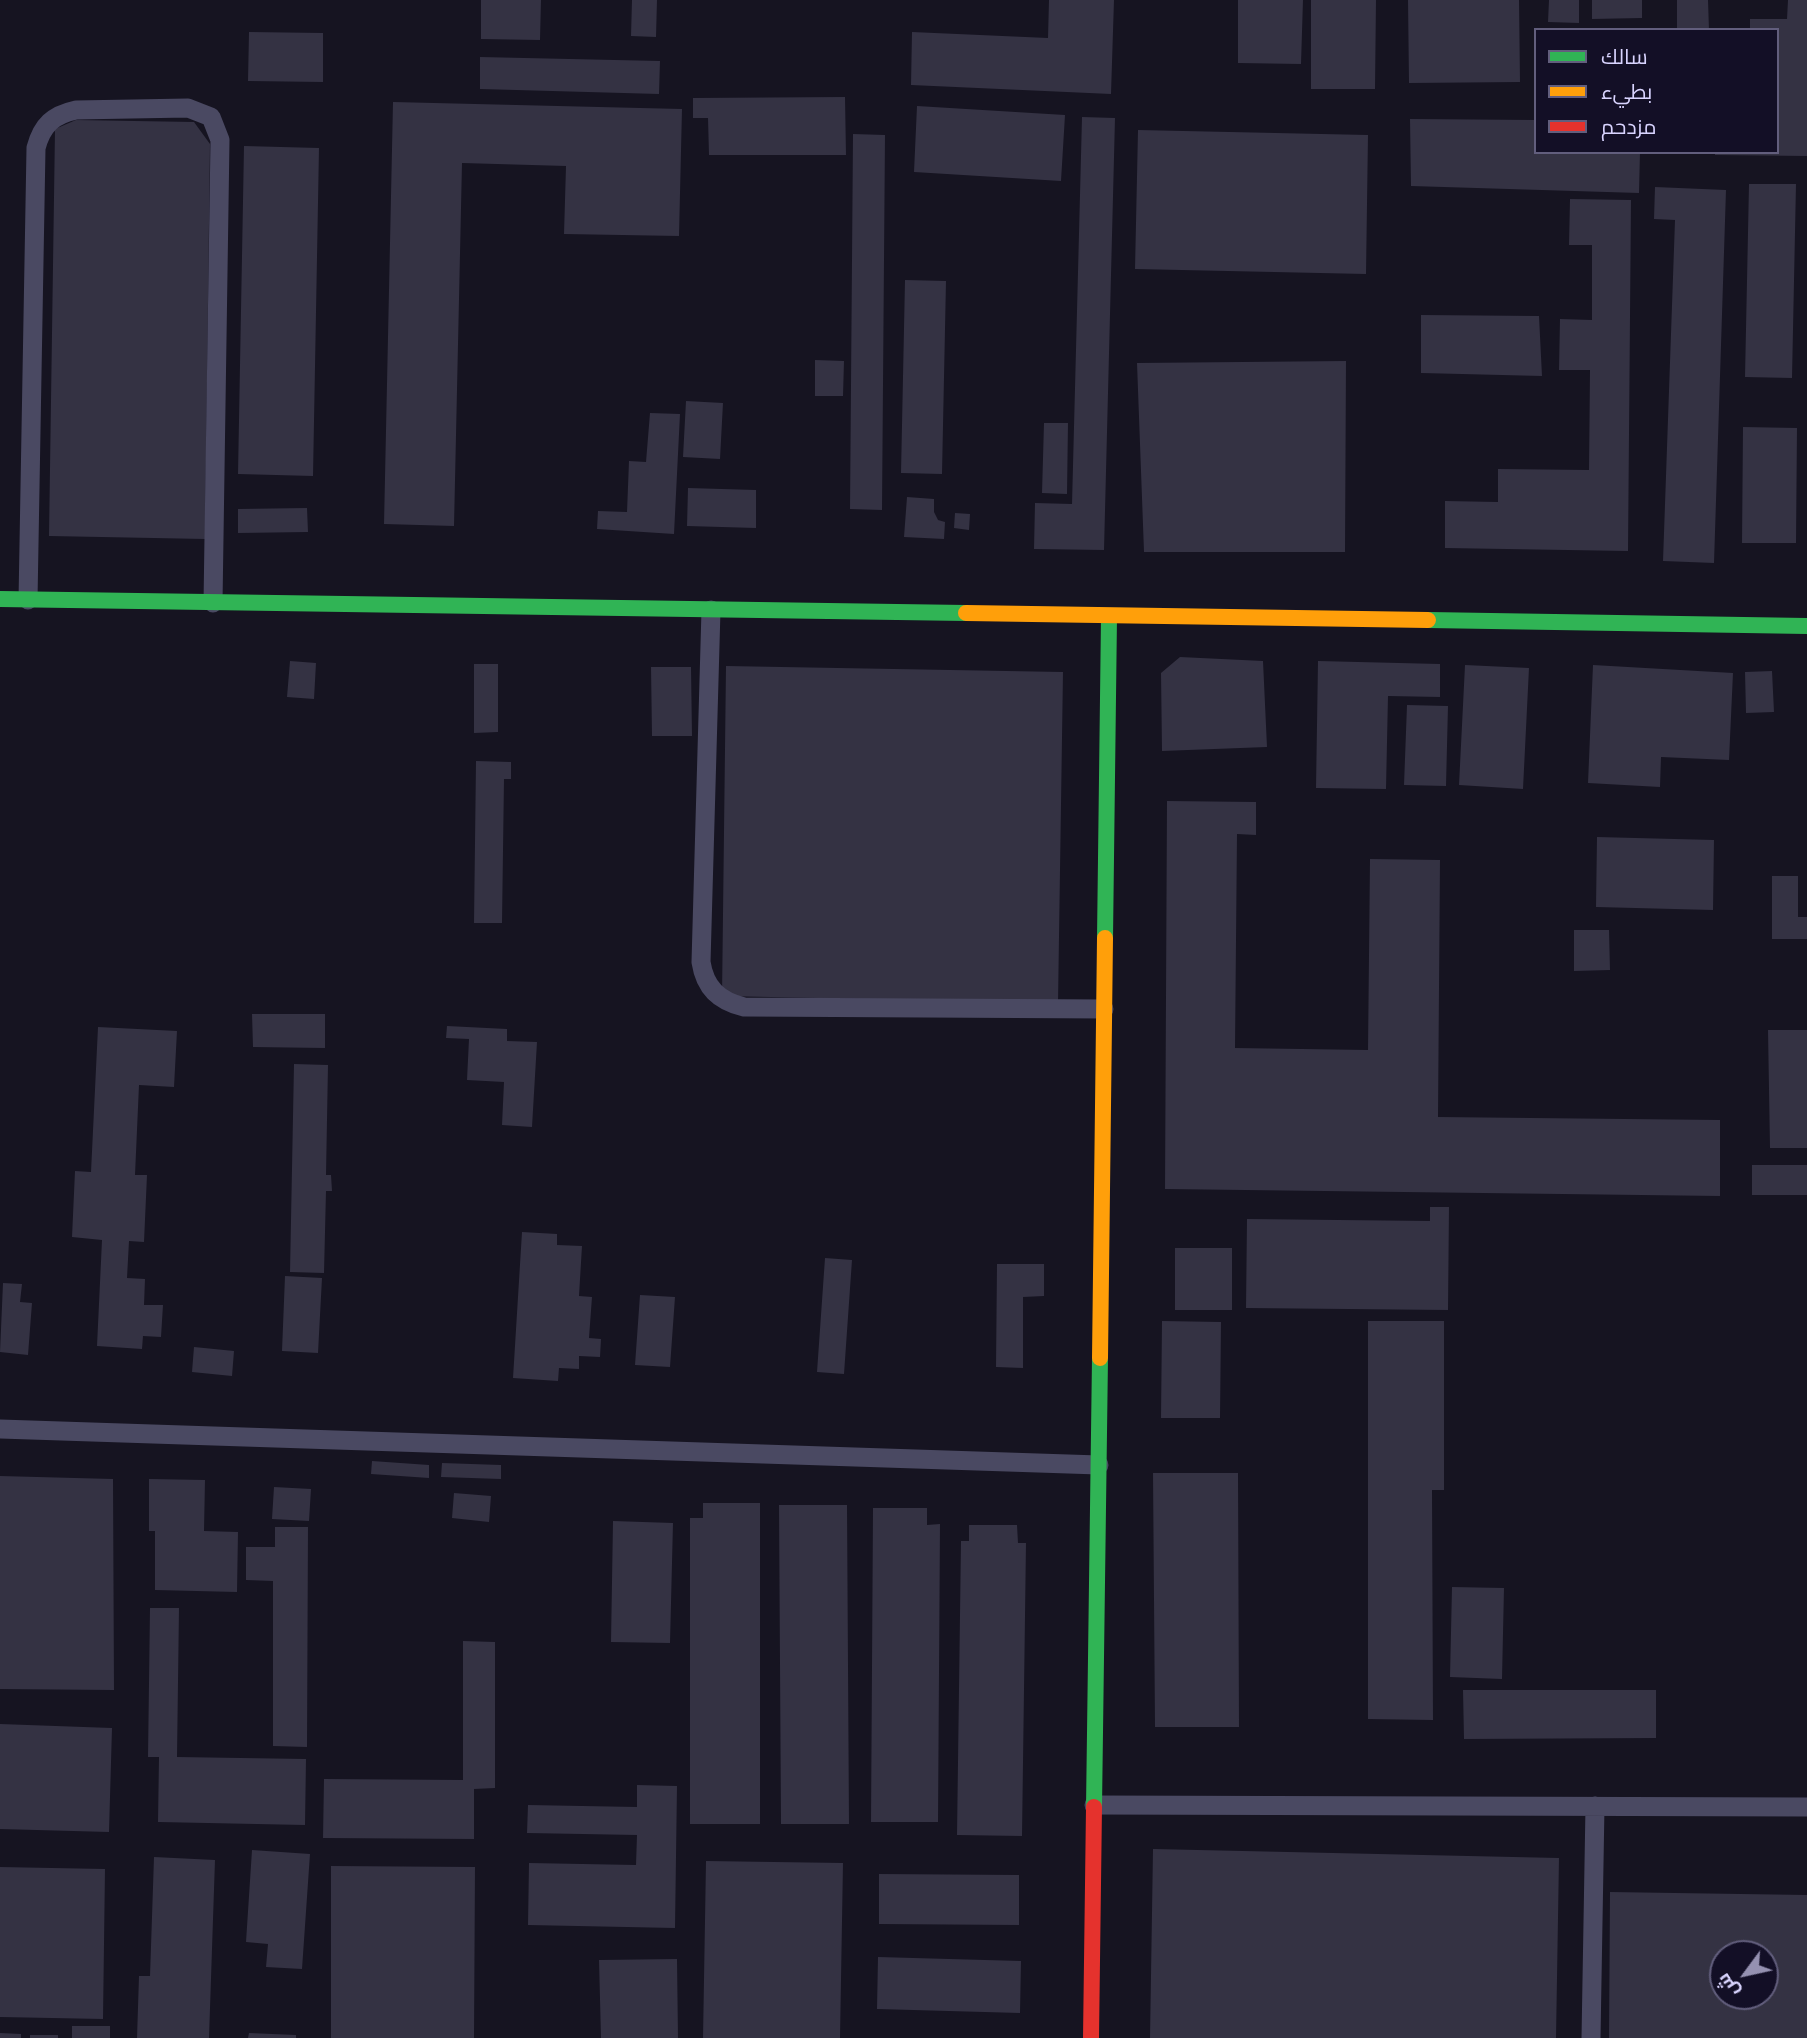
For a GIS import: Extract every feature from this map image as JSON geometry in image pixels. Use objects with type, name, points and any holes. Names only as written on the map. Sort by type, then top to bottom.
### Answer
[{"type":"street","points":[[0,599],[1807,626]]},
{"type":"street","points":[[1091,2038],[1109,617]]},
{"type":"lane","points":[[28,600],[36,162],[40,134],[54,117],[75,110],[188,108],[211,117],[218,128],[220,140],[213,603]]},
{"type":"lane","points":[[710,610],[701,962],[709,988],[719,998],[744,1007],[1104,1009]]},
{"type":"lane","points":[[0,1429],[1099,1465]]},
{"type":"lane","points":[[1094,1805],[1807,1807]]},
{"type":"lane","points":[[1591,2038],[1595,1807]]},
{"type":"building","points":[[481,0],[541,0],[540,40],[481,39]]},
{"type":"building","points":[[632,0],[657,0],[656,37],[631,36]]},
{"type":"building","points":[[1049,0],[1114,0],[1111,94],[911,85],[912,32],[1048,38]]},
{"type":"building","points":[[1238,0],[1303,0],[1301,64],[1238,63]]},
{"type":"building","points":[[1311,0],[1376,0],[1375,89],[1311,89]]},
{"type":"building","points":[[1408,0],[1519,0],[1520,82],[1409,83]]},
{"type":"building","points":[[1549,0],[1579,0],[1579,23],[1548,22]]},
{"type":"building","points":[[1592,0],[1642,0],[1642,18],[1592,19]]},
{"type":"building","points":[[1677,0],[1708,0],[1709,28],[1677,28]]},
{"type":"building","points":[[1788,0],[1807,0],[1807,156],[1715,155],[1779,154],[1779,28],[1750,28],[1750,19],[1787,19]]},
{"type":"building","points":[[249,32],[323,33],[323,82],[248,81]]},
{"type":"building","points":[[480,57],[660,61],[659,94],[480,89]]},
{"type":"building","points":[[845,97],[846,155],[709,155],[708,118],[693,118],[693,98]]},
{"type":"building","points":[[393,102],[682,109],[679,236],[564,234],[566,166],[462,163],[454,526],[384,524]]},
{"type":"building","points":[[917,106],[1065,115],[1061,181],[914,172]]},
{"type":"building","points":[[1082,117],[1115,118],[1104,550],[1034,549],[1035,503],[1072,504]]},
{"type":"building","points":[[1410,119],[1534,120],[1534,154],[1640,154],[1639,193],[1411,186]]},
{"type":"building","points":[[76,120],[194,122],[210,144],[205,539],[49,536],[55,129]]},
{"type":"building","points":[[1138,130],[1368,135],[1366,274],[1135,269]]},
{"type":"building","points":[[853,134],[885,135],[882,510],[850,509]]},
{"type":"building","points":[[244,146],[319,148],[313,476],[238,474]]},
{"type":"building","points":[[1749,184],[1796,184],[1792,378],[1745,377]]},
{"type":"building","points":[[1655,187],[1726,190],[1714,563],[1663,561],[1675,220],[1654,219]]},
{"type":"building","points":[[1570,199],[1631,200],[1628,551],[1445,548],[1445,501],[1498,502],[1498,469],[1589,470],[1590,370],[1559,370],[1560,319],[1592,320],[1592,245],[1569,245]]},
{"type":"building","points":[[905,280],[946,281],[942,474],[901,473]]},
{"type":"building","points":[[1421,315],[1539,316],[1542,376],[1421,373]]},
{"type":"building","points":[[815,360],[844,361],[843,396],[815,396]]},
{"type":"building","points":[[1346,361],[1345,552],[1144,552],[1137,363]]},
{"type":"building","points":[[686,401],[723,403],[720,459],[683,457]]},
{"type":"building","points":[[650,413],[680,414],[674,534],[597,529],[598,511],[627,512],[629,461],[646,462]]},
{"type":"building","points":[[1044,423],[1068,423],[1067,494],[1042,493]]},
{"type":"building","points":[[1743,427],[1797,428],[1796,543],[1742,543]]},
{"type":"building","points":[[688,488],[756,490],[756,528],[687,526]]},
{"type":"building","points":[[907,497],[934,499],[934,512],[938,520],[945,522],[944,539],[904,537]]},
{"type":"building","points":[[307,508],[308,532],[238,533],[238,509]]},
{"type":"building","points":[[955,513],[970,514],[969,530],[954,528]]},
{"type":"building","points":[[1180,657],[1263,661],[1267,747],[1162,751],[1161,673]]},
{"type":"building","points":[[290,661],[316,663],[314,699],[287,697]]},
{"type":"building","points":[[1318,661],[1440,664],[1440,697],[1388,696],[1386,789],[1316,788]]},
{"type":"building","points":[[474,664],[498,664],[498,732],[474,733]]},
{"type":"building","points":[[1465,665],[1529,668],[1523,789],[1459,785]]},
{"type":"building","points":[[1593,665],[1733,673],[1729,760],[1661,757],[1660,787],[1588,783]]},
{"type":"building","points":[[726,666],[1063,672],[1058,1003],[722,996]]},
{"type":"building","points":[[651,667],[691,667],[692,736],[652,736]]},
{"type":"building","points":[[1772,671],[1774,712],[1746,713],[1745,672]]},
{"type":"building","points":[[1407,705],[1448,706],[1446,786],[1404,785]]},
{"type":"building","points":[[476,761],[511,762],[511,779],[504,779],[502,923],[474,923]]},
{"type":"building","points":[[1167,801],[1256,802],[1256,835],[1237,834],[1235,1048],[1368,1050],[1370,859],[1440,860],[1438,1117],[1720,1120],[1720,1196],[1165,1189]]},
{"type":"building","points":[[1597,837],[1714,840],[1713,910],[1596,907]]},
{"type":"building","points":[[1772,876],[1798,876],[1798,917],[1807,917],[1807,939],[1772,939]]},
{"type":"building","points":[[1574,930],[1609,930],[1610,970],[1574,971]]},
{"type":"building","points":[[252,1014],[325,1014],[325,1048],[253,1047]]},
{"type":"building","points":[[447,1026],[507,1029],[507,1041],[537,1042],[532,1127],[502,1125],[504,1082],[467,1080],[469,1039],[446,1038]]},
{"type":"building","points":[[98,1027],[177,1031],[174,1087],[139,1085],[135,1175],[147,1175],[144,1242],[129,1241],[127,1278],[145,1279],[144,1305],[163,1305],[161,1337],[143,1336],[142,1349],[97,1346],[102,1240],[72,1237],[75,1171],[91,1172]]},
{"type":"building","points":[[1768,1030],[1807,1030],[1807,1148],[1770,1148]]},
{"type":"building","points":[[294,1064],[328,1065],[326,1175],[331,1175],[332,1191],[326,1191],[324,1273],[290,1272]]},
{"type":"building","points":[[1752,1165],[1807,1165],[1807,1195],[1752,1195]]},
{"type":"building","points":[[1430,1207],[1449,1207],[1448,1310],[1246,1308],[1247,1219],[1430,1221]]},
{"type":"building","points":[[522,1232],[557,1234],[557,1245],[582,1246],[579,1296],[592,1297],[589,1338],[601,1339],[600,1357],[579,1356],[579,1369],[559,1368],[558,1381],[513,1378]]},
{"type":"building","points":[[1175,1248],[1232,1248],[1232,1310],[1175,1310]]},
{"type":"building","points":[[825,1258],[852,1260],[844,1374],[817,1372]]},
{"type":"building","points":[[997,1264],[1044,1264],[1044,1296],[1023,1297],[1023,1368],[996,1367]]},
{"type":"building","points":[[285,1276],[322,1278],[318,1353],[282,1351]]},
{"type":"building","points":[[3,1283],[22,1284],[20,1302],[32,1303],[28,1355],[0,1352]]},
{"type":"building","points":[[640,1295],[675,1297],[670,1367],[635,1365]]},
{"type":"building","points":[[1162,1321],[1221,1322],[1220,1418],[1161,1418]]},
{"type":"building","points":[[1368,1321],[1444,1321],[1444,1490],[1432,1490],[1433,1720],[1368,1719]]},
{"type":"building","points":[[194,1347],[234,1351],[232,1376],[192,1372]]},
{"type":"building","points":[[372,1461],[429,1465],[429,1478],[371,1474]]},
{"type":"building","points":[[442,1463],[501,1465],[501,1479],[441,1477]]},
{"type":"building","points":[[1153,1473],[1238,1473],[1239,1727],[1155,1727]]},
{"type":"building","points":[[0,1476],[113,1479],[114,1690],[0,1689]]},
{"type":"building","points":[[149,1479],[205,1480],[204,1531],[238,1532],[237,1592],[155,1590],[155,1531],[149,1531]]},
{"type":"building","points":[[274,1487],[311,1489],[309,1521],[272,1519]]},
{"type":"building","points":[[454,1493],[491,1496],[489,1522],[452,1518]]},
{"type":"building","points":[[703,1503],[760,1503],[760,1824],[690,1824],[690,1518],[703,1518]]},
{"type":"building","points":[[779,1505],[847,1505],[849,1824],[781,1824]]},
{"type":"building","points":[[873,1508],[927,1508],[927,1525],[940,1524],[938,1822],[871,1822]]},
{"type":"building","points":[[613,1521],[673,1523],[670,1643],[611,1642]]},
{"type":"building","points":[[969,1525],[1017,1525],[1018,1543],[1026,1543],[1022,1836],[957,1835],[961,1541],[969,1541]]},
{"type":"building","points":[[275,1527],[308,1527],[307,1747],[273,1746],[273,1581],[246,1580],[246,1547],[275,1547]]},
{"type":"building","points":[[1452,1587],[1504,1588],[1502,1679],[1450,1677]]},
{"type":"building","points":[[150,1608],[179,1608],[177,1757],[306,1759],[305,1825],[158,1822],[159,1757],[148,1757]]},
{"type":"building","points":[[463,1641],[495,1642],[495,1788],[474,1789],[474,1839],[323,1838],[324,1779],[463,1780]]},
{"type":"building","points":[[1463,1690],[1656,1690],[1656,1738],[1464,1739]]},
{"type":"building","points":[[0,1724],[112,1728],[109,1832],[0,1829]]},
{"type":"building","points":[[637,1785],[677,1786],[675,1928],[528,1925],[529,1863],[636,1865],[637,1835],[527,1833],[528,1805],[637,1807]]},
{"type":"building","points":[[1153,1849],[1559,1858],[1556,2038],[1150,2038]]},
{"type":"building","points":[[252,1850],[310,1854],[302,1969],[266,1967],[268,1944],[246,1942]]},
{"type":"building","points":[[154,1857],[215,1860],[209,2038],[137,2038],[139,1976],[150,1976]]},
{"type":"building","points":[[706,1861],[843,1863],[840,2038],[703,2038]]},
{"type":"building","points":[[331,1866],[475,1867],[474,2038],[331,2038]]},
{"type":"building","points":[[0,1867],[105,1869],[103,2019],[0,2017]]},
{"type":"building","points":[[879,1874],[1019,1875],[1019,1925],[879,1924]]},
{"type":"building","points":[[1610,1892],[1807,1895],[1807,2038],[1609,2038]]},
{"type":"building","points":[[878,1957],[1021,1961],[1020,2013],[877,2009]]},
{"type":"building","points":[[677,1959],[678,2038],[601,2038],[599,1960]]},
{"type":"building","points":[[72,2026],[110,2026],[110,2038],[72,2038]]},
{"type":"building","points":[[0,2033],[21,2034],[21,2038],[0,2038]]},
{"type":"building","points":[[249,2033],[296,2035],[296,2038],[248,2038]]},
{"type":"building","points":[[30,2035],[58,2035],[58,2038],[30,2038]]},
{"type":"traffic: fast","points":[[0,599],[966,613]]},
{"type":"traffic: fast","points":[[1105,938],[1109,617]]},
{"type":"traffic: fast","points":[[1428,620],[1807,626]]},
{"type":"traffic: fast","points":[[1094,1807],[1100,1358]]},
{"type":"traffic: slow","points":[[966,613],[1428,620]]},
{"type":"traffic: slow","points":[[1100,1358],[1105,938]]},
{"type":"traffic: jam","points":[[1091,2038],[1094,1807]]}]
